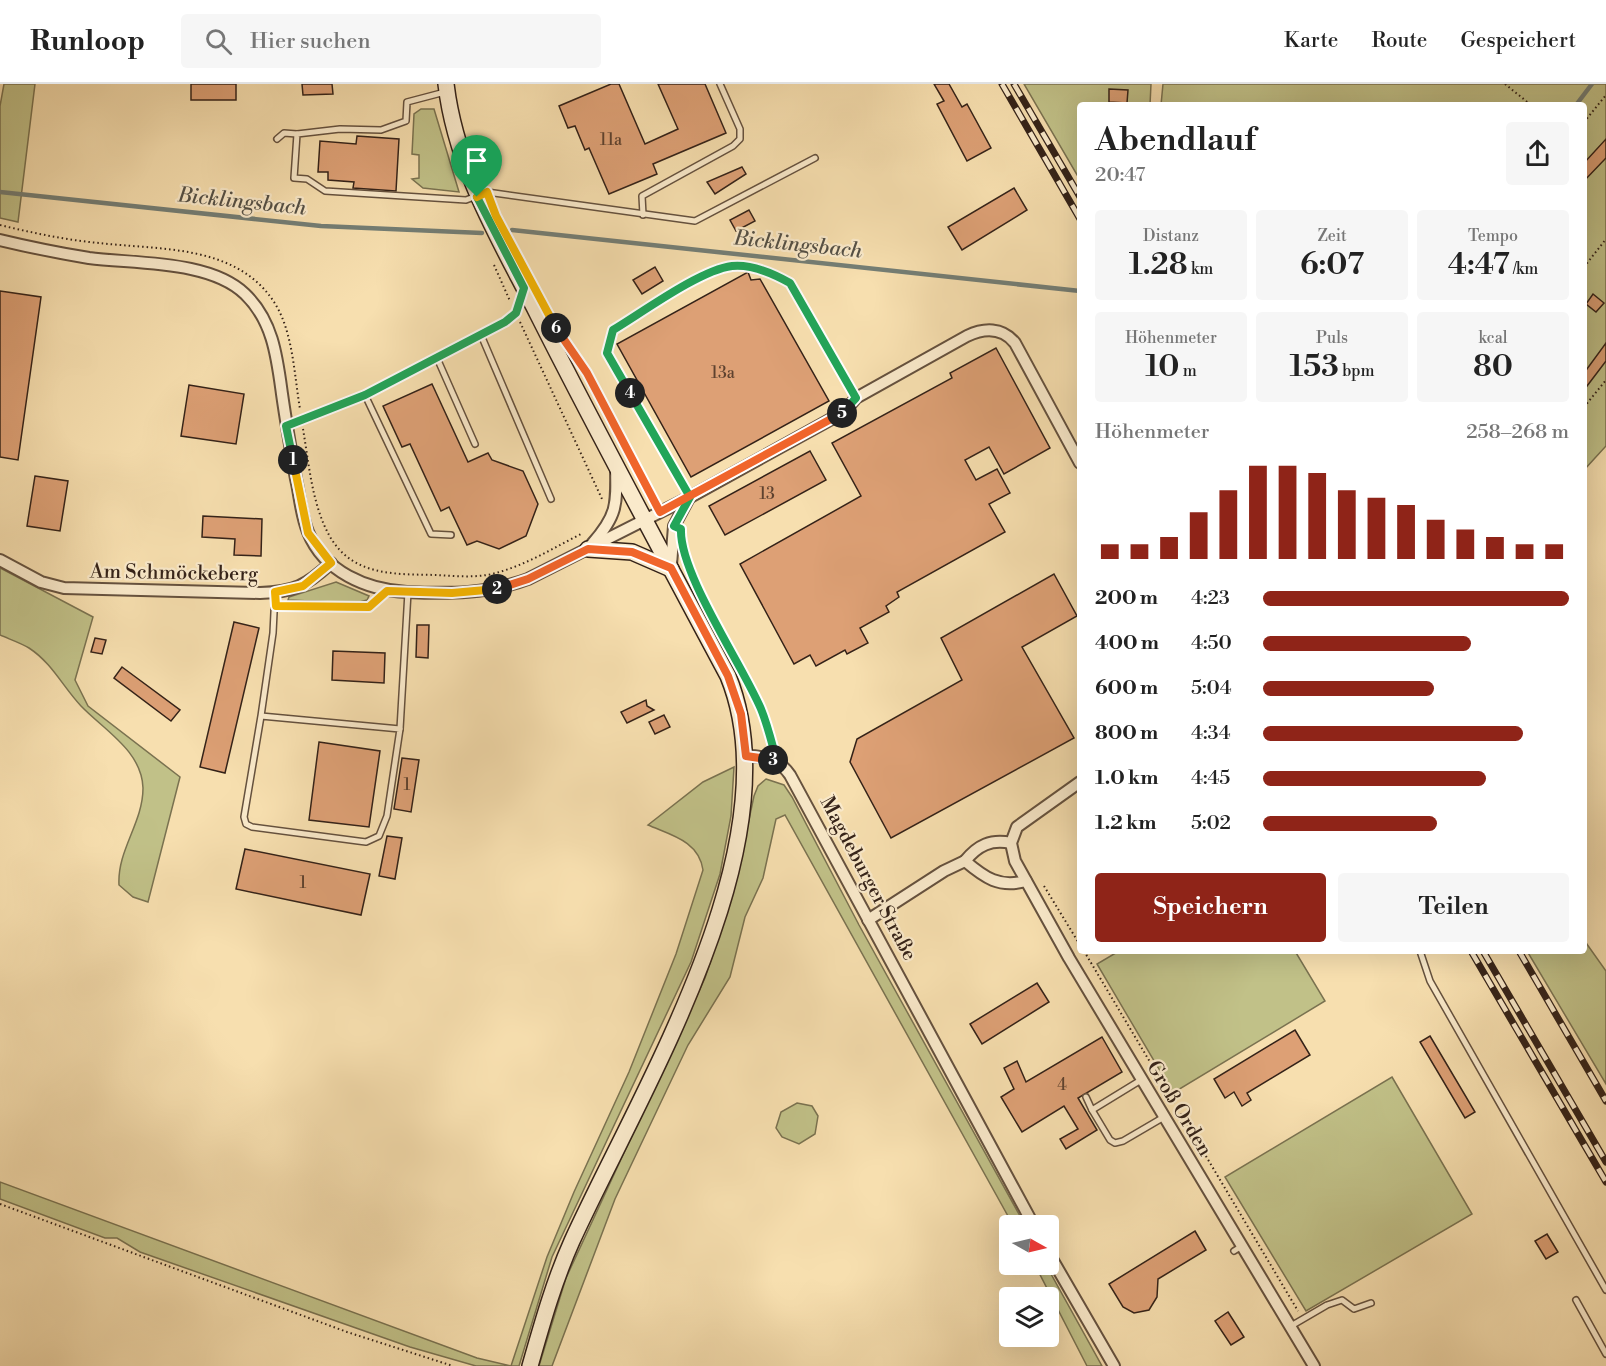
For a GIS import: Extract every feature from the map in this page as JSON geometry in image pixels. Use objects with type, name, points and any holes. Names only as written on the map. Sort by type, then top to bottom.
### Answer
[{"type":"main road","points":[[446,88],[459,147],[477,197],[616,468],[728,676],[741,714],[746,756],[744,800],[735,850],[702,958],[661,1055],[568,1251],[530,1366]]},
{"type":"main road","points":[[588,549],[632,552],[671,568]]},
{"type":"street","points":[[0,240],[85,257],[210,273],[234,285],[253,303],[268,326],[277,361],[286,426],[308,533],[331,563],[364,585],[387,591],[474,593],[504,588],[588,549],[690,497],[844,412],[856,398],[975,332],[987,330],[1001,332],[1011,338],[1019,348],[1077,457]]},
{"type":"street","points":[[588,549],[614,515],[616,468]]},
{"type":"street","points":[[671,568],[674,526],[690,497]]},
{"type":"street","name":"Am Schmöckeberg","points":[[0,560],[41,582],[64,588],[275,592],[303,586],[331,563]]},
{"type":"street","points":[[746,756],[761,756],[777,762]]},
{"type":"street","name":"Magdeburger Straße","points":[[777,762],[790,775],[1028,1215]]},
{"type":"street","points":[[868,920],[944,871],[965,861],[975,849],[991,841],[1011,843],[1014,832],[1021,823],[1077,784]]},
{"type":"street","name":"Groß Orden","points":[[1011,843],[1017,867],[1164,1117],[1238,1249],[1291,1326],[1314,1366]]},
{"type":"street","points":[[965,861],[987,879],[1007,884],[1026,881]]},
{"type":"street","points":[[1059,1271],[1114,1366]]},
{"type":"lane","points":[[643,215],[642,196],[740,140],[740,129],[720,84]]},
{"type":"lane","points":[[277,139],[284,133],[297,134],[340,129],[381,130],[406,121],[407,102],[446,88]]},
{"type":"lane","points":[[297,134],[294,178],[307,179],[325,191],[466,200],[487,192],[694,221],[815,158]]},
{"type":"lane","points":[[690,497],[607,353],[613,330],[713,270],[734,265],[775,275],[790,283],[856,398]]},
{"type":"lane","points":[[286,426],[365,395],[481,335],[516,313],[524,288]]},
{"type":"lane","points":[[481,335],[551,499]]},
{"type":"lane","points":[[437,358],[475,444]]},
{"type":"lane","points":[[365,395],[431,534],[451,535]]},
{"type":"lane","points":[[276,606],[369,607],[387,591]]},
{"type":"lane","points":[[275,592],[276,606],[261,716],[244,817],[246,824],[252,827],[358,841],[373,840],[383,830],[400,729],[408,592]]},
{"type":"lane","points":[[261,716],[400,729]]},
{"type":"lane","points":[[1421,954],[1430,981],[1606,1290]]},
{"type":"lane","points":[[1092,1110],[1141,1080]]},
{"type":"lane","points":[[1086,1097],[1110,1140],[1115,1143],[1123,1141],[1164,1117]]},
{"type":"lane","points":[[1291,1326],[1327,1305],[1342,1300],[1354,1309],[1371,1302]]},
{"type":"lane","points":[[1576,1300],[1606,1354]]},
{"type":"path","points":[[1505,84],[1527,102]]},
{"type":"path","points":[[1587,118],[1606,95]]},
{"type":"path","points":[[1587,263],[1606,240]]},
{"type":"path","points":[[575,356],[610,414],[660,512]]},
{"type":"path","points":[[1587,403],[1606,380]]},
{"type":"path","points":[[684,553],[700,592]]},
{"type":"path","points":[[739,667],[761,710],[777,762]]},
{"type":"path","points":[[1039,877],[1077,940]]},
{"type":"path","points":[[1086,954],[1303,1319]]},
{"type":"path","points":[[0,1204],[347,1332],[453,1366]]},
{"type":"green space","points":[[4,84],[35,84],[18,222],[0,218],[0,106]]},
{"type":"green space","points":[[1024,84],[1151,84],[1150,102],[1077,102],[1077,175]]},
{"type":"green space","points":[[1163,84],[1606,84],[1606,446],[1587,467],[1587,102],[1161,102]]},
{"type":"green space","points":[[421,109],[434,109],[459,192],[423,188],[412,179],[419,178],[419,155],[412,154],[414,114]]},
{"type":"green space","points":[[0,568],[93,617],[75,680],[88,706],[180,777],[148,902],[133,897],[119,885],[122,860],[142,801],[141,775],[136,763],[120,742],[81,706],[37,654],[0,635]]},
{"type":"green space","points":[[336,582],[369,596],[367,600],[356,603],[288,600],[289,597]]},
{"type":"green space","points":[[734,767],[731,816],[720,874],[691,962],[552,1257],[519,1366],[511,1366],[547,1257],[629,1072],[676,954],[703,870],[696,852],[683,840],[648,825],[703,782]]},
{"type":"green space","points":[[766,779],[784,785],[792,797],[859,925],[1019,1215],[1007,1215],[785,815],[776,819],[763,878],[745,917],[730,977],[688,1045],[615,1199],[552,1366],[539,1366],[566,1278],[705,978],[734,890],[758,786]]},
{"type":"green space","points":[[1587,944],[1606,971],[1606,1084],[1529,954],[1587,954]]},
{"type":"green space","points":[[1114,954],[1297,954],[1325,1001],[1173,1093],[1097,964]]},
{"type":"green space","points":[[1392,1077],[1472,1214],[1306,1311],[1225,1177]]},
{"type":"green space","points":[[797,1103],[812,1106],[818,1116],[815,1134],[799,1144],[782,1137],[776,1128],[781,1112]]},
{"type":"green space","points":[[0,1182],[477,1358],[511,1366],[476,1366],[410,1347],[140,1252],[117,1238],[105,1238],[0,1199]]},
{"type":"green space","points":[[1040,1275],[1052,1275],[1058,1287],[1046,1287]]},
{"type":"green space","points":[[1059,1288],[1102,1366],[1087,1366],[1059,1312]]},
{"type":"building","points":[[191,84],[236,84],[236,100],[191,100]]},
{"type":"building","points":[[302,84],[332,84],[333,94],[303,95]]},
{"type":"building","points":[[611,84],[619,84],[645,144],[678,129],[658,84],[705,84],[726,133],[653,164],[657,174],[609,194],[589,148],[585,150],[575,126],[568,128],[559,106]]},
{"type":"building","points":[[934,84],[949,84],[962,107],[967,104],[991,148],[967,161],[937,104],[944,101]]},
{"type":"building","points":[[1109,89],[1128,90],[1127,102],[1109,102]]},
{"type":"building","points":[[357,136],[399,139],[396,191],[353,188],[354,182],[328,180],[328,172],[318,172],[320,141],[356,144]]},
{"type":"building","points":[[1606,139],[1606,158],[1587,178],[1587,160]]},
{"type":"building","points":[[742,167],[746,174],[715,194],[707,182]]},
{"type":"building","points":[[1014,188],[1027,210],[962,250],[948,227]]},
{"type":"building","points":[[749,210],[755,221],[736,231],[730,220]]},
{"type":"building","points":[[655,267],[663,281],[642,294],[633,280]]},
{"type":"building","points":[[748,272],[751,280],[760,279],[829,401],[691,477],[617,344]]},
{"type":"building","points":[[0,291],[41,297],[18,460],[0,457]]},
{"type":"building","points":[[1593,294],[1604,303],[1596,312],[1587,303]]},
{"type":"building","points":[[1606,343],[1606,361],[1587,386],[1587,369]]},
{"type":"building","points":[[996,348],[1050,448],[1004,474],[989,447],[965,460],[976,480],[997,469],[1010,493],[989,504],[1005,532],[897,592],[899,597],[886,606],[889,612],[860,628],[868,643],[847,654],[845,650],[816,666],[810,655],[794,664],[740,564],[861,496],[832,443],[952,378],[950,373]]},
{"type":"building","points":[[432,384],[468,462],[488,453],[492,460],[523,471],[538,504],[526,536],[499,549],[477,541],[467,545],[449,507],[441,511],[410,444],[402,447],[383,406]]},
{"type":"building","points":[[189,385],[244,394],[236,444],[181,436]]},
{"type":"building","points":[[810,451],[826,480],[725,535],[709,506]]},
{"type":"building","points":[[35,476],[68,481],[60,531],[27,526]]},
{"type":"building","points":[[203,516],[262,519],[261,556],[234,555],[235,539],[202,537]]},
{"type":"building","points":[[1054,574],[1077,616],[1022,647],[1074,738],[891,838],[850,762],[857,739],[962,680],[941,638]]},
{"type":"building","points":[[234,622],[259,628],[225,773],[200,767]]},
{"type":"building","points":[[417,625],[429,625],[428,658],[416,657]]},
{"type":"building","points":[[95,638],[106,640],[102,654],[91,652]]},
{"type":"building","points":[[333,651],[385,653],[384,683],[332,680]]},
{"type":"building","points":[[122,667],[180,710],[171,721],[114,678]]},
{"type":"building","points":[[646,700],[647,706],[654,710],[627,723],[621,712]]},
{"type":"building","points":[[664,715],[670,727],[655,734],[649,722]]},
{"type":"building","points":[[319,742],[380,751],[369,827],[309,820]]},
{"type":"building","points":[[402,758],[419,760],[411,812],[394,809]]},
{"type":"building","points":[[387,836],[402,838],[395,879],[379,876]]},
{"type":"building","points":[[245,849],[370,874],[361,915],[236,889]]},
{"type":"building","points":[[1037,983],[1049,1002],[982,1044],[970,1024]]},
{"type":"building","points":[[1295,1030],[1310,1055],[1247,1093],[1251,1100],[1242,1106],[1234,1092],[1225,1098],[1214,1079]]},
{"type":"building","points":[[1430,1036],[1475,1112],[1465,1118],[1420,1042]]},
{"type":"building","points":[[1102,1037],[1122,1072],[1078,1098],[1097,1130],[1066,1149],[1060,1139],[1078,1129],[1064,1106],[1022,1132],[1001,1097],[1014,1089],[1004,1068],[1017,1061],[1026,1082]]},
{"type":"building","points":[[1195,1231],[1206,1250],[1158,1279],[1157,1297],[1149,1310],[1134,1313],[1123,1307],[1109,1284]]},
{"type":"building","points":[[1547,1234],[1558,1252],[1546,1259],[1535,1241]]},
{"type":"building","points":[[1228,1312],[1244,1337],[1231,1345],[1215,1321]]},
{"type":"waterway","name":"Bicklingsbach","points":[[1578,102],[1592,84]]},
{"type":"waterway","name":"Bicklingsbach","points":[[0,192],[321,226],[482,233]]},
{"type":"waterway","name":"Bicklingsbach","points":[[512,230],[1077,291]]},
{"type":"railway","points":[[1002,84],[1077,214]]},
{"type":"railway","points":[[1014,84],[1077,192]]},
{"type":"railway","points":[[1473,954],[1606,1182]]},
{"type":"railway","points":[[1485,954],[1606,1162]]},
{"type":"railway","points":[[1521,954],[1606,1101]]},
{"type":"route","points":[[477,197],[487,192],[496,216],[556,329],[587,373],[660,512],[690,497],[844,412],[856,398],[790,283],[775,275],[734,265],[713,270],[613,330],[607,353],[690,497],[674,526],[681,529],[680,543],[700,592],[761,710],[777,762],[761,756],[746,756],[741,714],[728,676],[671,568],[632,552],[618,550],[602,552],[588,549],[528,579],[490,591],[430,593],[387,591],[369,607],[276,606],[275,592],[303,586],[331,563],[308,533],[286,426],[365,395],[505,322],[516,313],[524,288],[477,197]]}]
